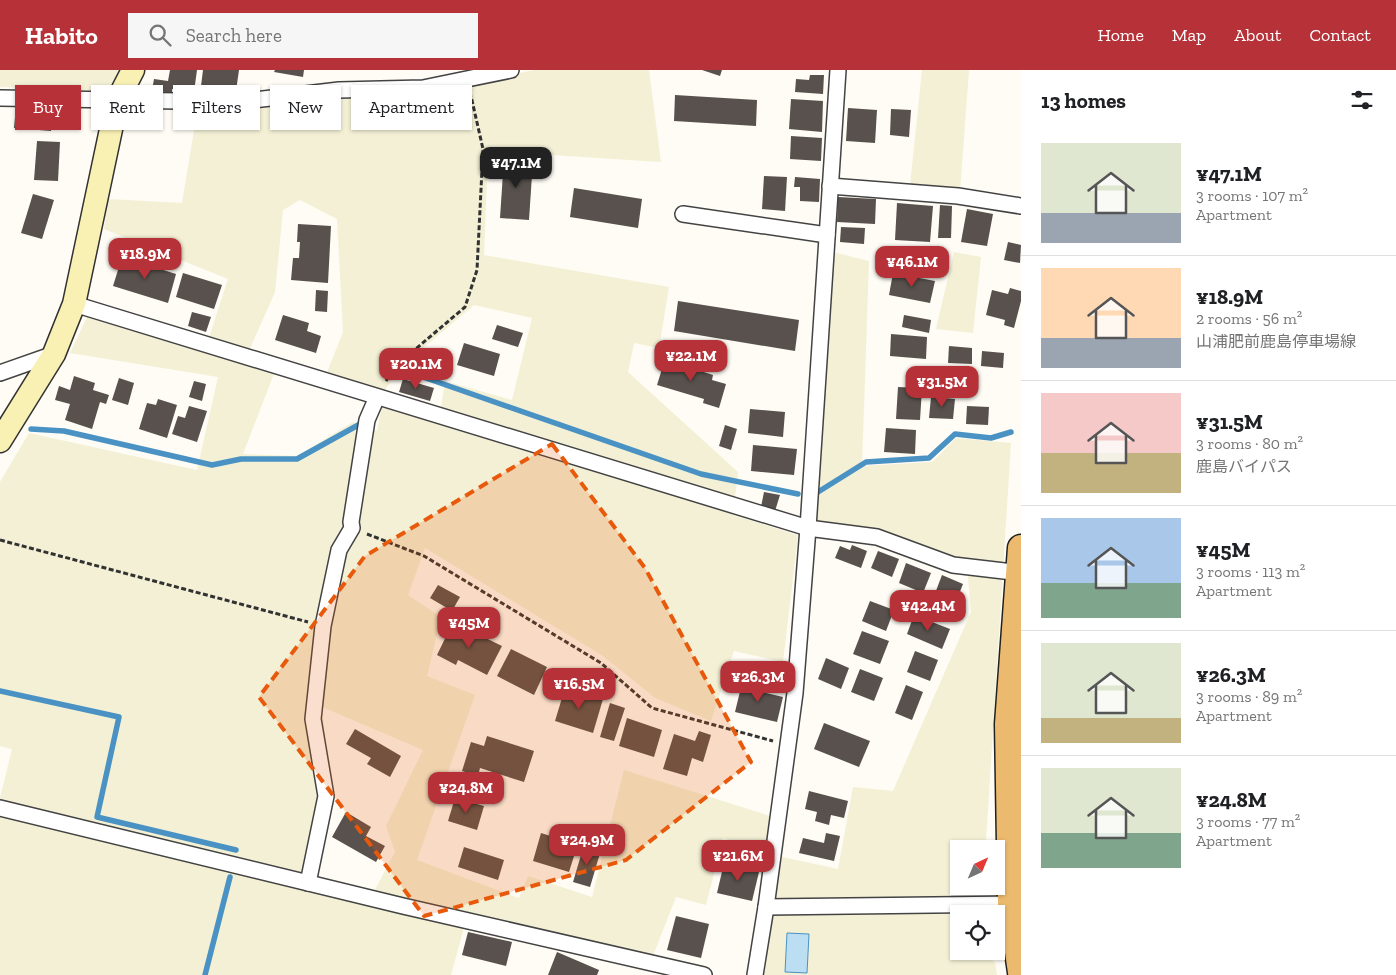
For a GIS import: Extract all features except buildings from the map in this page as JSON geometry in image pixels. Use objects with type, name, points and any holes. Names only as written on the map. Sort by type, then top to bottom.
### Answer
[{"type":"highway","points":[[1020,564],[1008,724],[1021,972]]},
{"type":"main road","points":[[125,85],[133,70]]},
{"type":"main road","points":[[0,441],[54,354],[74,304],[111,130]]},
{"type":"street","points":[[163,101],[237,102],[339,90],[424,88],[511,70]]},
{"type":"street","points":[[754,975],[766,908],[795,693],[808,528],[838,70]]},
{"type":"street","points":[[0,98],[91,100]]},
{"type":"street","points":[[830,186],[958,196],[1021,206]]},
{"type":"street","points":[[683,214],[827,236]]},
{"type":"street","points":[[74,304],[808,528],[877,536],[953,565],[1020,564]]},
{"type":"street","points":[[0,373],[54,354]]},
{"type":"street","points":[[308,883],[326,796],[312,720],[323,626],[339,550],[352,528],[351,522],[367,420],[377,397]]},
{"type":"street","points":[[0,808],[548,940],[704,975]]},
{"type":"street","points":[[766,908],[1016,904]]},
{"type":"path","points":[[391,373],[398,364],[465,306],[477,270],[483,149],[467,79]]},
{"type":"path","points":[[352,528],[424,556],[601,663],[652,708],[788,746]]},
{"type":"path","points":[[0,540],[323,626]]},
{"type":"highlighted area","points":[[552,444],[645,568],[751,762],[626,860],[424,916],[259,697],[365,556]]},
{"type":"shaded area","points":[[0,70],[120,70],[111,85],[91,85],[91,90],[81,90],[81,85],[15,85],[15,88],[0,87]]},
{"type":"shaded area","points":[[534,70],[649,70],[661,162],[488,151],[484,255],[669,287],[659,348],[634,343],[628,372],[738,472],[733,515],[798,535],[783,662],[734,651],[711,721],[655,698],[603,656],[425,548],[408,595],[441,617],[427,676],[475,695],[417,860],[519,898],[528,876],[592,897],[624,770],[770,816],[765,852],[723,838],[706,905],[676,897],[653,956],[622,951],[468,913],[451,975],[0,975],[0,798],[12,749],[0,746],[0,482],[29,433],[197,470],[218,377],[70,353],[88,315],[205,350],[228,279],[104,229],[108,199],[182,203],[194,130],[260,130],[260,103],[270,102],[270,130],[341,130],[341,98],[351,98],[351,130],[472,130],[472,85],[462,85]],"holes":[[[300,200],[337,219],[343,332],[326,375],[384,391],[404,364],[474,305],[532,318],[512,400],[445,381],[439,421],[382,405],[377,431],[353,422],[297,456],[243,454],[275,371],[244,362],[275,292],[283,210]],[[322,707],[423,750],[386,826],[395,852],[368,903],[315,891],[331,799]]]},
{"type":"shaded area","points":[[922,70],[969,70],[960,192],[910,186]]},
{"type":"shaded area","points":[[833,252],[869,261],[862,466],[932,462],[956,438],[1011,443],[986,840],[950,840],[950,893],[942,905],[950,914],[950,960],[992,960],[995,963],[997,975],[762,975],[778,856],[838,869],[853,787],[893,791],[971,612],[967,564],[815,524]]},
{"type":"shaded area","points":[[954,252],[981,257],[973,333],[936,329]]},
{"type":"water","points":[[787,933],[809,934],[807,973],[785,972]]},
{"type":"waterway","points":[[387,368],[406,371],[701,474],[798,494]]},
{"type":"waterway","points":[[31,429],[64,431],[212,465],[241,459],[297,459],[360,424]]},
{"type":"waterway","points":[[818,492],[866,462],[929,458],[955,434],[991,438],[1011,432]]},
{"type":"waterway","points":[[0,691],[119,717],[97,817],[236,850]]},
{"type":"waterway","points":[[205,975],[230,877]]}]
